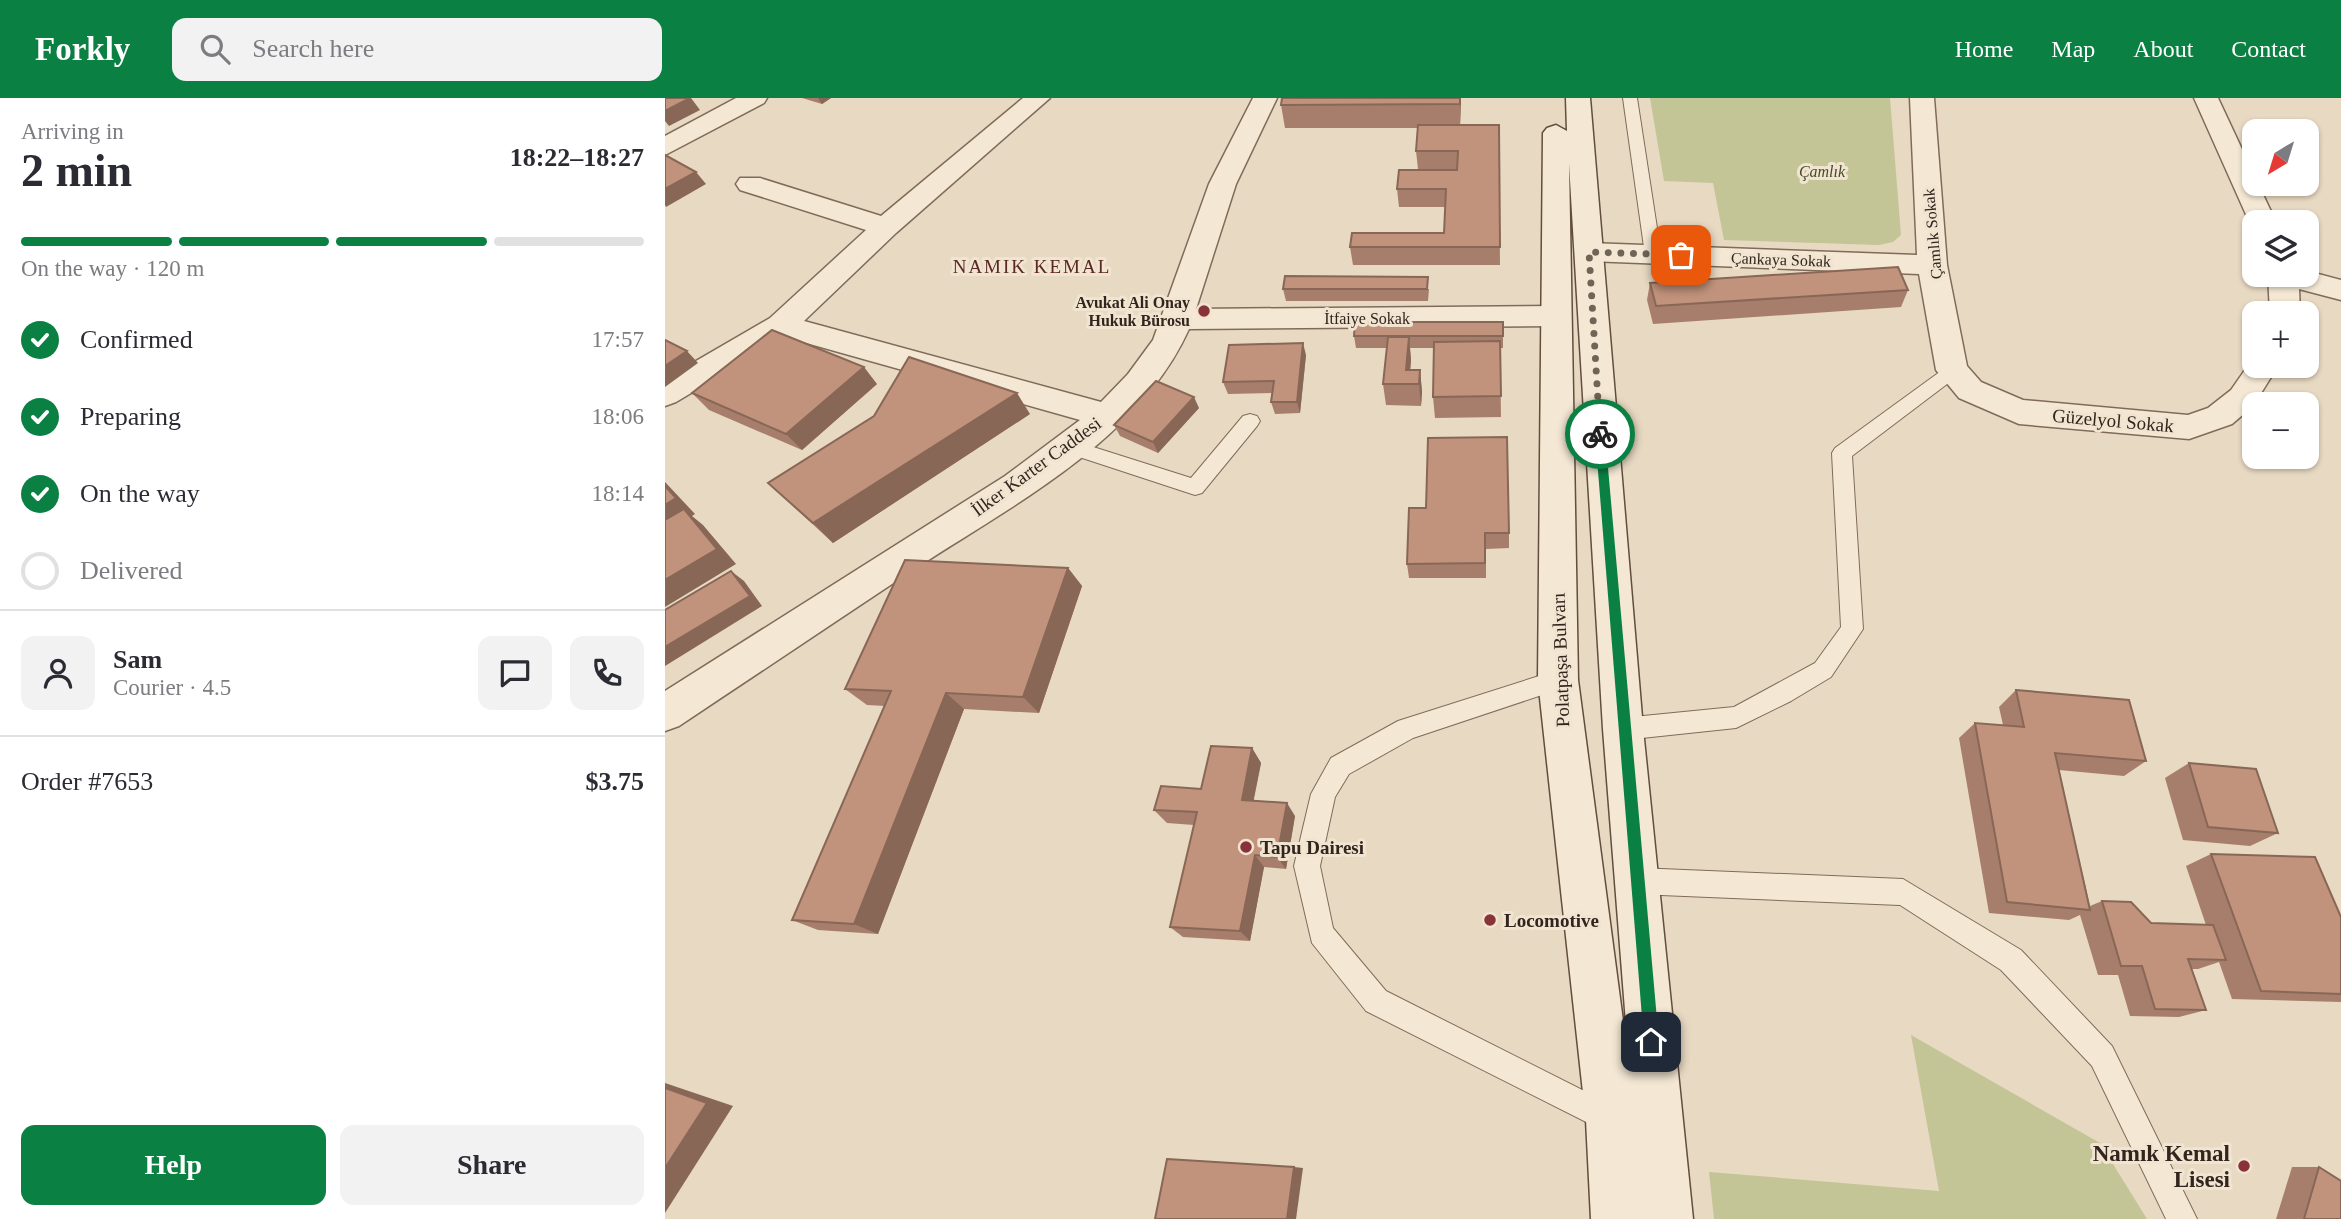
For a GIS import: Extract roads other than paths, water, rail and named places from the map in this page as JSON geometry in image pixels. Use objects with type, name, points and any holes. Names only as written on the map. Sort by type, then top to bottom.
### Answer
[{"type":"street","points":[[665,147],[755,98]]},
{"type":"street","points":[[665,394],[781,325],[886,227],[1038,98]]},
{"type":"street","name":"İlker Karter Caddesi","points":[[665,713],[1024,480],[1106,415],[1134,388],[1161,352],[1177,319],[1214,204],[1249,123],[1265,98]]},
{"type":"street","name":"Polatpaşa Bulvarı","points":[[1554,98],[1558,237],[1558,680],[1563,743],[1635,1121],[1667,1219]]},
{"type":"street","name":"Polatpaşa Bulvarı","points":[[1578,98],[1623,729],[1637,881],[1635,1121],[1617,1219]]},
{"type":"street","name":"Çamlık Sokak","points":[[1922,98],[1932,265],[1952,370]]},
{"type":"street","points":[[2206,98],[2257,210]]},
{"type":"street","points":[[750,184],[886,227]]},
{"type":"street","name":"Çankaya Sokak","points":[[1589,252],[1932,265]]},
{"type":"street","points":[[2319,284],[2341,290]]},
{"type":"street","name":"İtfaiye Sokak","points":[[1177,319],[1556,316]]},
{"type":"street","points":[[781,325],[1106,415]]},
{"type":"street","name":"Güzelyol Sokak","points":[[1952,370],[1970,390],[2019,412],[2189,427],[2220,416],[2242,398],[2254,378]]},
{"type":"lane","points":[[1630,98],[1653,254]]},
{"type":"lane","points":[[1623,729],[1737,717],[1823,670],[1852,629],[1842,453],[1952,370]]},
{"type":"lane","points":[[1068,446],[1195,487],[1250,421]]},
{"type":"lane","points":[[1558,680],[1406,729],[1340,766],[1323,794],[1307,866],[1321,934],[1376,1001],[1635,1121]]},
{"type":"lane","points":[[1637,881],[1903,892],[2011,960],[2102,1056],[2182,1219]]},
{"type":"place","name":"Avukat Ali Onay Hukuk Bürosu","points":[[1204,311]]},
{"type":"place","name":"Tapu Dairesi","points":[[1246,847]]},
{"type":"place","name":"Locomotive","points":[[1490,920]]},
{"type":"place","name":"Namık Kemal Lisesi","points":[[2244,1166]]},
{"type":"district","name":"NAMIK KEMAL","points":[[1032,266]]},
{"type":"park label","name":"Çamlık","points":[[1822,171]]}]
